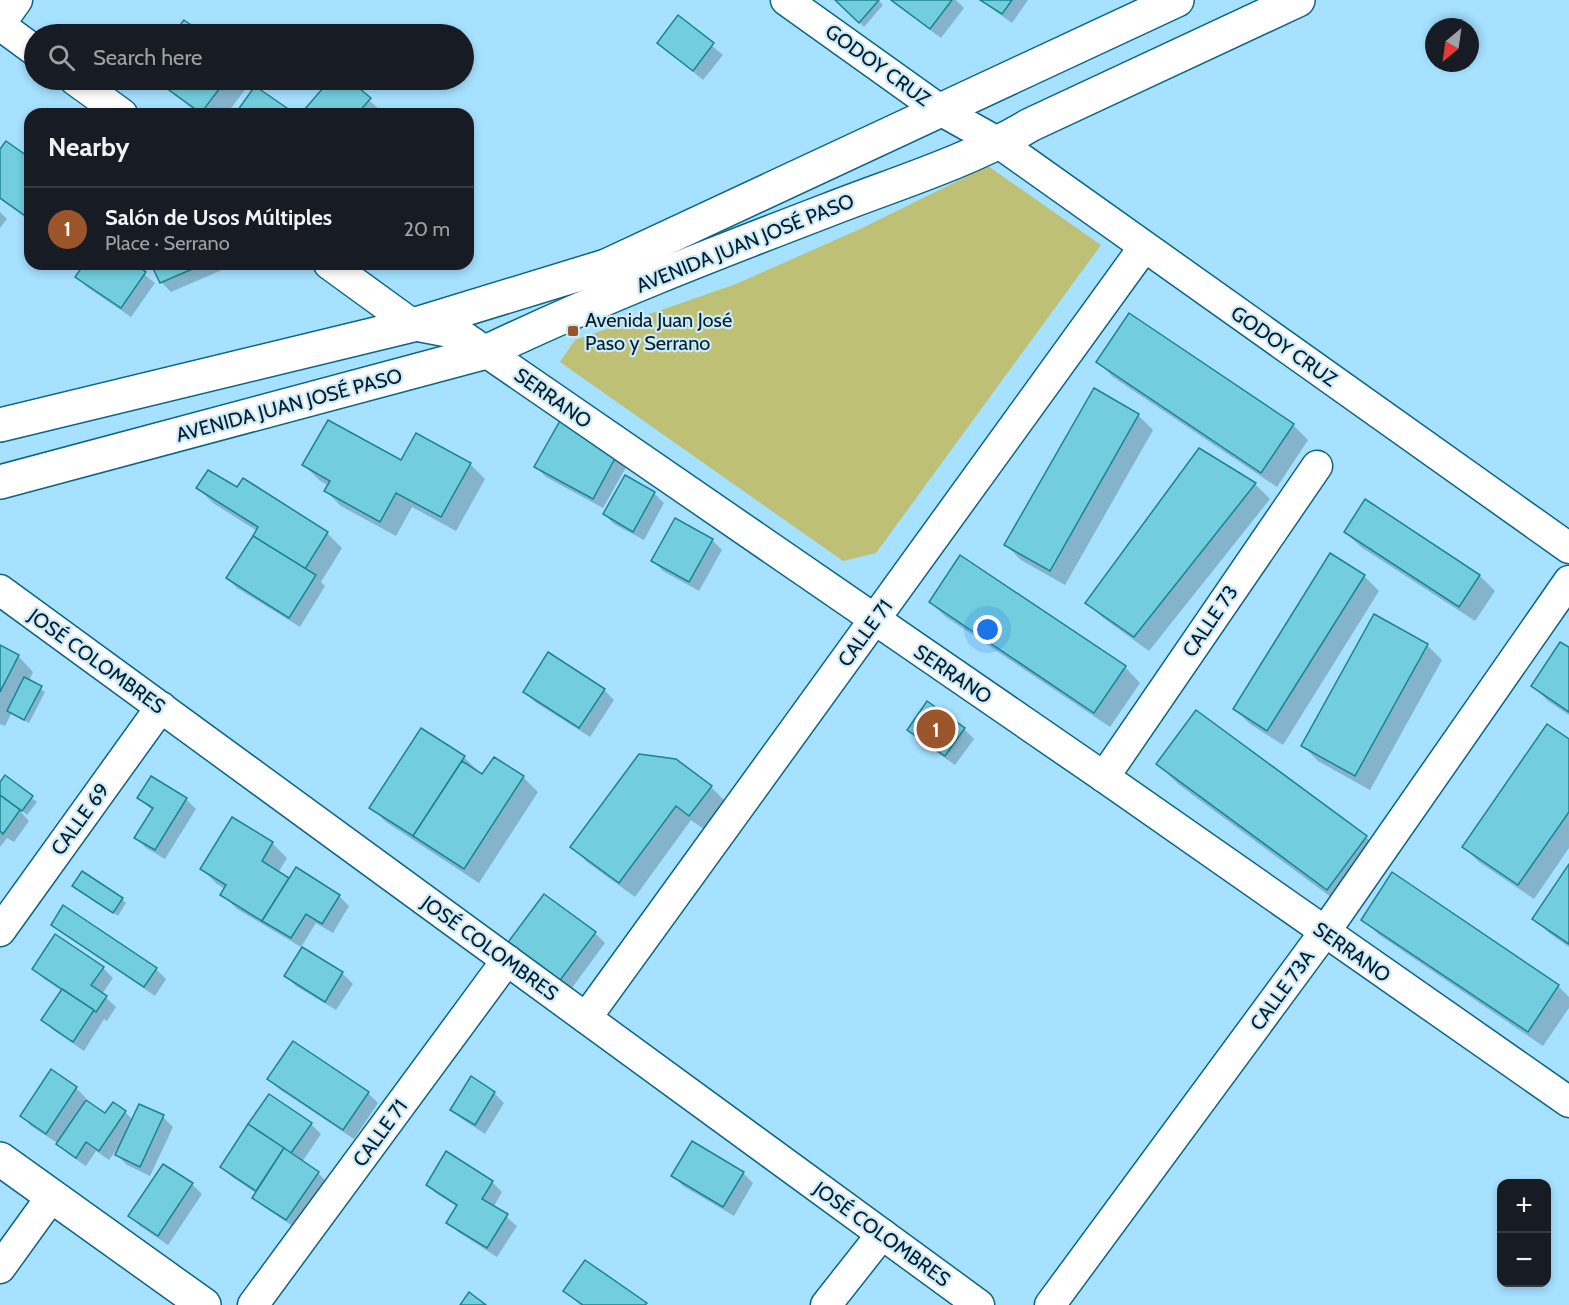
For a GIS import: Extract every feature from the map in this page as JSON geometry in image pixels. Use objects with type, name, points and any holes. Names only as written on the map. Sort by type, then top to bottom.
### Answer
[{"type":"main road","name":"AVENIDA JUAN JOSÉ PASO","points":[[0,424],[413,325],[606,266],[1177,0]]},
{"type":"main road","name":"AVENIDA JUAN JOSÉ PASO","points":[[0,482],[486,352],[553,321],[784,226],[999,143],[1029,125],[1299,0]]},
{"type":"main road","points":[[0,1159],[204,1305]]},
{"type":"street","points":[[17,0],[0,25],[24,43]]},
{"type":"street","name":"GODOY CRUZ","points":[[786,0],[940,110],[999,143],[1569,548]]},
{"type":"street","points":[[89,90],[114,108]]},
{"type":"street","name":"CALLE 71","points":[[586,1018],[1144,247]]},
{"type":"street","name":"SERRANO","points":[[337,270],[413,325],[460,334],[874,621],[1104,777],[1324,933],[1569,1102]]},
{"type":"street","name":"CALLE 73","points":[[1104,777],[1317,466]]},
{"type":"street","name":"CALLE 73A","points":[[1050,1305],[1324,933],[1569,581]]},
{"type":"street","name":"JOSÉ COLOMBRES","points":[[0,590],[979,1305]]},
{"type":"street","name":"CALLE 69","points":[[0,931],[161,707]]},
{"type":"street","name":"CALLE 71","points":[[253,1305],[507,960]]},
{"type":"street","points":[[0,1268],[52,1196]]},
{"type":"street","points":[[826,1305],[882,1234]]},
{"type":"green space","points":[[988,166],[1101,245],[876,553],[843,561],[560,362],[575,340],[736,284],[860,229]]},
{"type":"building","points":[[835,0],[879,0],[859,23]]},
{"type":"building","points":[[891,0],[952,0],[930,29]]},
{"type":"building","points":[[980,0],[1012,0],[1002,14]]},
{"type":"building","points":[[678,15],[714,43],[693,71],[657,43]]},
{"type":"building","points":[[169,90],[218,90],[205,108],[194,108]]},
{"type":"building","points":[[252,90],[261,90],[287,108],[239,108]]},
{"type":"building","points":[[321,90],[361,90],[371,98],[362,108],[306,108]]},
{"type":"building","points":[[6,141],[24,154],[24,215],[0,198],[0,149]]},
{"type":"building","points":[[80,270],[143,270],[146,272],[121,308],[75,277]]},
{"type":"building","points":[[154,270],[190,270],[160,283]]},
{"type":"building","points":[[1129,313],[1294,424],[1261,473],[1096,362]]},
{"type":"building","points":[[1094,388],[1139,414],[1050,571],[1004,545]]},
{"type":"building","points":[[561,419],[619,451],[593,499],[534,467]]},
{"type":"building","points":[[328,420],[401,460],[416,433],[471,463],[441,517],[396,493],[380,522],[324,491],[330,481],[302,465]]},
{"type":"building","points":[[1199,448],[1256,483],[1134,637],[1085,603]]},
{"type":"building","points":[[208,470],[237,487],[243,478],[328,532],[305,569],[253,536],[258,527],[196,488]]},
{"type":"building","points":[[625,475],[655,492],[633,532],[603,514]]},
{"type":"building","points":[[1365,499],[1480,575],[1459,607],[1344,532]]},
{"type":"building","points":[[675,518],[713,539],[689,582],[651,561]]},
{"type":"building","points":[[253,536],[316,575],[289,618],[226,578]]},
{"type":"building","points":[[1330,553],[1365,575],[1267,731],[1233,709]]},
{"type":"building","points":[[960,555],[1126,666],[1094,713],[929,602]]},
{"type":"building","points":[[1374,614],[1428,644],[1355,776],[1301,746]]},
{"type":"building","points":[[1560,642],[1569,647],[1569,712],[1531,686]]},
{"type":"building","points":[[0,645],[19,655],[0,692]]},
{"type":"building","points":[[548,652],[605,689],[579,728],[523,692]]},
{"type":"building","points":[[24,677],[42,686],[24,720],[7,711]]},
{"type":"building","points":[[927,701],[965,728],[945,756],[907,730]]},
{"type":"building","points":[[1196,710],[1367,836],[1327,890],[1156,764]]},
{"type":"building","points":[[1547,724],[1569,739],[1569,812],[1518,885],[1462,847]]},
{"type":"building","points":[[421,728],[465,756],[413,836],[369,808]]},
{"type":"building","points":[[639,754],[676,759],[712,786],[689,816],[676,806],[619,883],[570,847]]},
{"type":"building","points":[[494,757],[524,776],[464,869],[413,836],[462,761],[482,774]]},
{"type":"building","points":[[5,775],[33,796],[22,811],[0,795],[0,782]]},
{"type":"building","points":[[151,776],[187,798],[155,850],[134,838],[153,808],[137,798]]},
{"type":"building","points":[[0,795],[20,810],[3,834],[0,831]]},
{"type":"building","points":[[232,817],[273,842],[262,861],[289,878],[262,921],[220,895],[226,885],[200,869]]},
{"type":"building","points":[[1569,864],[1569,944],[1532,919]]},
{"type":"building","points":[[296,867],[340,895],[322,924],[306,914],[291,938],[262,921]]},
{"type":"building","points":[[82,871],[123,898],[113,913],[72,886]]},
{"type":"building","points":[[1392,872],[1559,985],[1528,1032],[1361,920]]},
{"type":"building","points":[[544,894],[596,932],[558,983],[506,945]]},
{"type":"building","points":[[63,905],[157,968],[144,987],[51,925]]},
{"type":"building","points":[[55,934],[104,967],[91,985],[107,996],[96,1012],[32,969]]},
{"type":"building","points":[[302,947],[343,972],[325,1002],[284,976]]},
{"type":"building","points":[[62,989],[94,1010],[73,1042],[41,1020]]},
{"type":"building","points":[[293,1041],[369,1092],[343,1130],[267,1079]]},
{"type":"building","points":[[51,1069],[77,1087],[46,1134],[20,1116]]},
{"type":"building","points":[[471,1076],[495,1092],[475,1125],[450,1110]]},
{"type":"building","points":[[269,1094],[312,1123],[291,1153],[248,1124]]},
{"type":"building","points":[[86,1100],[105,1113],[113,1102],[126,1111],[99,1151],[86,1142],[76,1158],[56,1144]]},
{"type":"building","points":[[139,1104],[164,1115],[140,1167],[115,1155]]},
{"type":"building","points":[[248,1124],[284,1148],[256,1191],[220,1167]]},
{"type":"building","points":[[692,1141],[744,1172],[723,1207],[671,1176]]},
{"type":"building","points":[[284,1148],[319,1172],[286,1220],[252,1198]]},
{"type":"building","points":[[446,1151],[493,1181],[482,1199],[508,1214],[487,1248],[446,1223],[457,1205],[426,1185]]},
{"type":"building","points":[[163,1164],[193,1183],[158,1236],[128,1216]]},
{"type":"building","points":[[585,1260],[647,1303],[645,1305],[583,1305],[563,1291]]},
{"type":"building","points":[[469,1292],[486,1305],[460,1305]]},
{"type":"place","name":"Avenida Juan José Paso y Serrano","points":[[573,331]]},
{"type":"place","name":"Salón de Usos Múltiples","points":[[936,729]]}]
